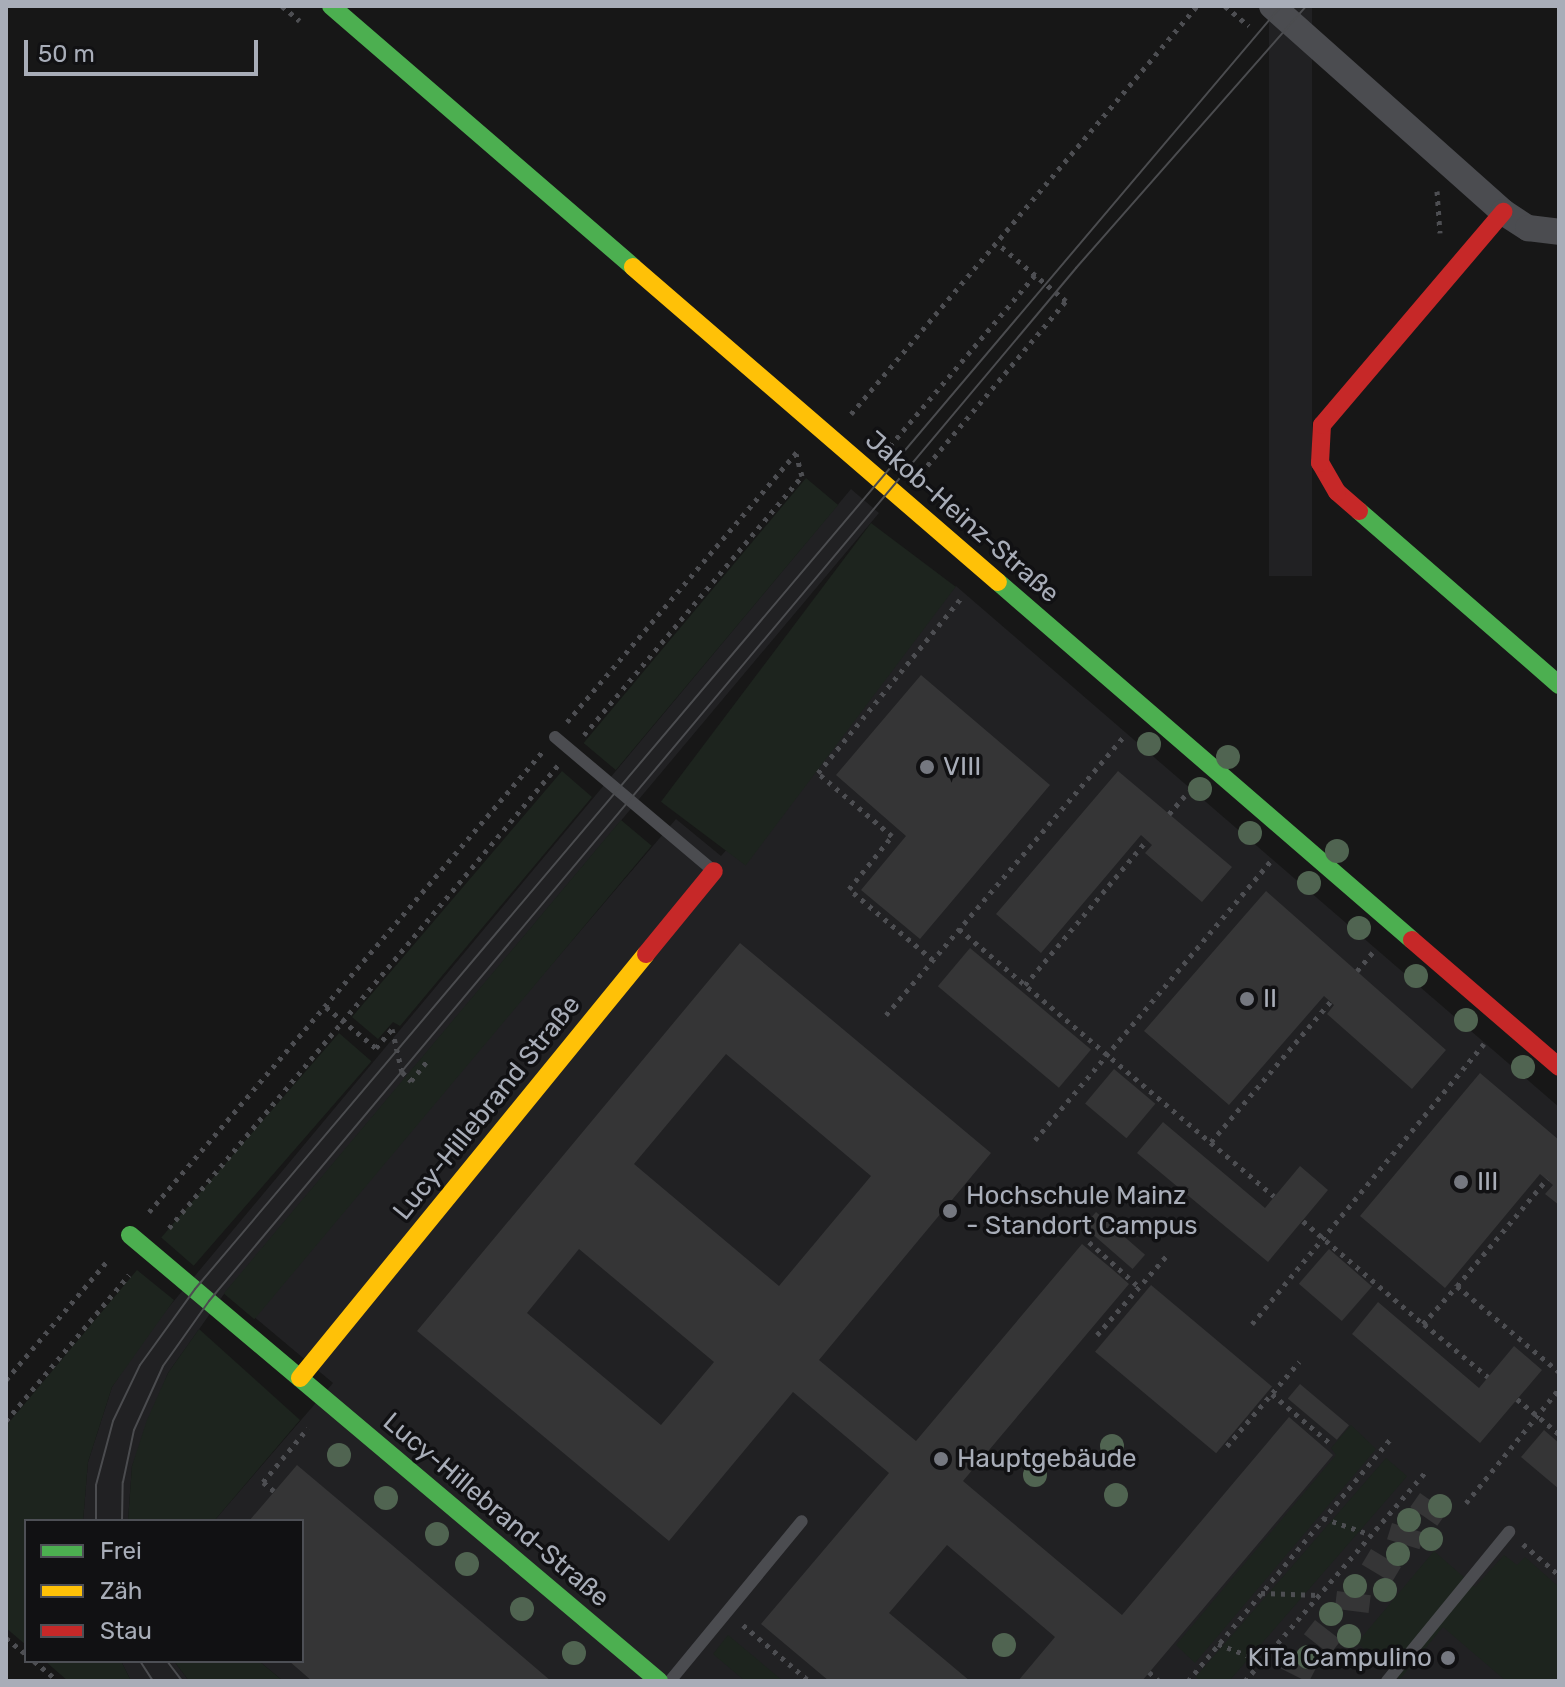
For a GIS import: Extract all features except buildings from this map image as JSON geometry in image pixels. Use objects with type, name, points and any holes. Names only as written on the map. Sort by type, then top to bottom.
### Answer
[{"type":"street","name":"Jakob-Heinz-Straße","points":[[331,6],[1559,1067]]},
{"type":"street","points":[[1272,6],[1503,212],[1528,228],[1559,232]]},
{"type":"street","points":[[1503,212],[1322,425],[1320,463],[1337,492],[1559,685]]},
{"type":"street","name":"Lucy-Hillebrand Straße","points":[[300,1378],[714,871]]},
{"type":"street","name":"Lucy-Hillebrand-Straße","points":[[130,1235],[659,1681]]},
{"type":"lane","points":[[555,737],[714,871]]},
{"type":"lane","points":[[670,1681],[802,1521]]},
{"type":"lane","points":[[1387,1681],[1509,1532]]},
{"type":"path","points":[[6,1380],[796,453],[825,433],[997,243],[1197,6]]},
{"type":"path","points":[[1225,6],[1246,24]]},
{"type":"path","points":[[1436,186],[1441,230],[1436,242]]},
{"type":"path","points":[[942,449],[1066,301],[997,243]]},
{"type":"path","points":[[868,471],[1035,275]]},
{"type":"path","points":[[6,1421],[802,476],[796,453]]},
{"type":"path","points":[[933,960],[849,889],[892,836],[818,773],[984,570]]},
{"type":"path","points":[[886,1015],[1146,710]]},
{"type":"path","points":[[1035,1140],[1292,837]]},
{"type":"path","points":[[1025,985],[1147,840]]},
{"type":"path","points":[[959,929],[1274,1196]]},
{"type":"path","points":[[1211,1142],[1330,1002]]},
{"type":"path","points":[[326,1007],[376,1048],[392,1029],[402,1072],[411,1081],[428,1060]]},
{"type":"path","points":[[1252,1324],[1505,1020]]},
{"type":"path","points":[[1423,1324],[1547,1179]]},
{"type":"path","points":[[1303,1221],[1488,1377]]},
{"type":"path","points":[[1089,1242],[1139,1287]]},
{"type":"path","points":[[1097,1335],[1169,1253]]},
{"type":"path","points":[[1457,1286],[1559,1372]]},
{"type":"path","points":[[1227,1446],[1299,1362]]},
{"type":"path","points":[[1466,1503],[1559,1389]]},
{"type":"path","points":[[1272,1394],[1331,1444]]},
{"type":"path","points":[[1517,1399],[1559,1434]]},
{"type":"path","points":[[274,1491],[263,1482],[329,1402]]},
{"type":"path","points":[[1188,1681],[1390,1439]]},
{"type":"path","points":[[1245,1681],[1427,1470]]},
{"type":"path","points":[[1323,1518],[1369,1534]]},
{"type":"path","points":[[1260,1593],[1318,1595]]},
{"type":"path","points":[[727,1612],[809,1681]]},
{"type":"path","points":[[6,1638],[24,1652]]},
{"type":"path","points":[[1218,1644],[1262,1661]]},
{"type":"path","points":[[36,1663],[58,1681]]},
{"type":"path","points":[[1149,1672],[1159,1681]]},
{"type":"shaded area","points":[[1269,6],[1312,6],[1312,576],[1269,576]]},
{"type":"shaded area","points":[[806,478],[838,505],[616,770],[584,743]]},
{"type":"shaded area","points":[[851,489],[879,513],[224,1294],[168,1373],[132,1466],[128,1519],[83,1519],[88,1462],[112,1387],[148,1332]]},
{"type":"shaded area","points":[[871,523],[956,587],[746,866],[661,802]]},
{"type":"shaded area","name":"Hochschule Mainz - Standort Campus","points":[[956,586],[1559,1107],[1559,1681],[283,1681],[261,1663],[304,1663],[304,1519],[216,1519],[333,1383],[252,1315],[676,819],[721,856]]},
{"type":"shaded area","points":[[562,771],[592,797],[400,1026],[393,1022],[378,1039],[352,1017]]},
{"type":"shaded area","points":[[621,820],[652,846],[254,1319],[224,1293]]},
{"type":"shaded area","points":[[339,1033],[371,1061],[194,1266],[161,1238]]},
{"type":"shaded area","points":[[137,1270],[174,1300],[112,1387],[88,1462],[83,1519],[24,1519],[24,1643],[6,1628],[6,1426]]},
{"type":"shaded area","points":[[199,1329],[300,1420],[216,1519],[128,1519],[132,1466],[147,1420],[168,1373]]},
{"type":"shaded area","points":[[1351,1425],[1376,1449],[1195,1663],[1176,1645],[1336,1455],[1331,1448]]},
{"type":"shaded area","points":[[1386,1458],[1407,1476],[1229,1681],[1200,1681],[1196,1677]]},
{"type":"shaded area","points":[[1434,1551],[1475,1587],[1504,1555],[1517,1565],[1525,1557],[1559,1587],[1559,1681],[1506,1681],[1443,1627],[1400,1679],[1357,1643]]},
{"type":"shaded area","points":[[728,1635],[783,1681],[745,1681],[713,1654]]},
{"type":"shaded area","points":[[47,1663],[122,1663],[131,1681],[68,1681]]},
{"type":"shaded area","points":[[122,1663],[176,1663],[189,1681],[131,1681]]},
{"type":"shaded area","points":[[176,1663],[261,1663],[283,1681],[189,1681]]},
{"type":"tram line","points":[[96,1519],[96,1485],[113,1421],[140,1365],[195,1289],[1281,6]]},
{"type":"tram line","points":[[122,1519],[123,1482],[134,1430],[163,1366],[209,1301],[1076,268],[1306,6]]},
{"type":"tram line","points":[[141,1663],[153,1681]]},
{"type":"tram line","points":[[168,1663],[182,1681]]},
{"type":"traffic: fast","points":[[331,6],[633,267]]},
{"type":"traffic: fast","points":[[1359,511],[1559,685]]},
{"type":"traffic: fast","points":[[998,582],[1412,940]]},
{"type":"traffic: fast","points":[[130,1235],[659,1681]]},
{"type":"traffic: slow","points":[[633,267],[998,582]]},
{"type":"traffic: slow","points":[[300,1378],[646,954]]},
{"type":"traffic: jam","points":[[1359,511],[1337,492],[1320,463],[1322,425],[1503,212]]},
{"type":"traffic: jam","points":[[646,954],[714,871]]},
{"type":"traffic: jam","points":[[1412,940],[1559,1067]]},
{"type":"place","name":"VIII","points":[[927,767]]},
{"type":"place","name":"II","points":[[1247,999]]},
{"type":"place","name":"III","points":[[1461,1182]]},
{"type":"place","name":"Hochschule Mainz - Standort Campus","points":[[950,1211]]},
{"type":"place","name":"Hauptgebäude","points":[[941,1459]]},
{"type":"place","name":"KiTa Campulino","points":[[1448,1658]]}]
